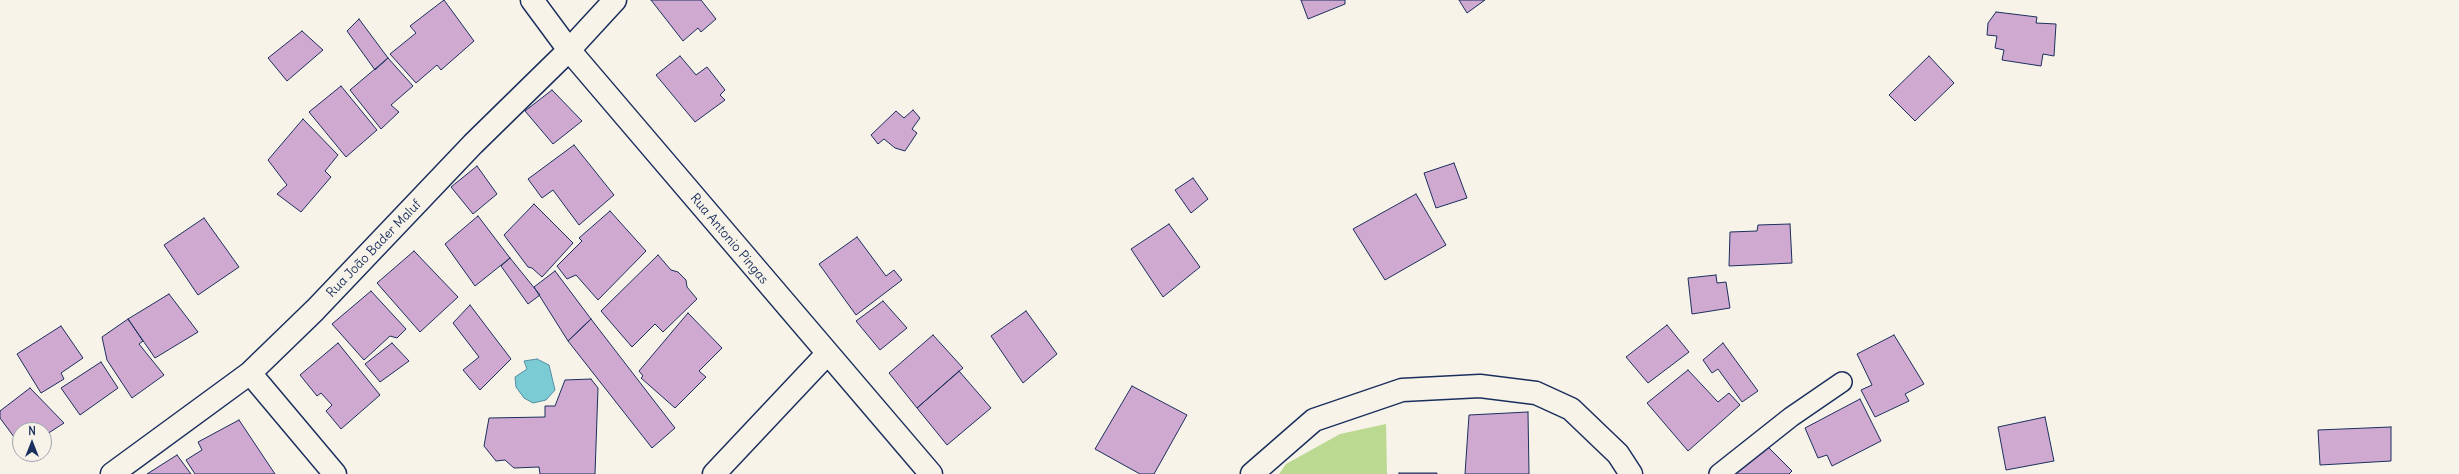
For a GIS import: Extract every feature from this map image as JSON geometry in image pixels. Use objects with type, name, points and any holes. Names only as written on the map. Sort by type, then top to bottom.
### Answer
[{"type":"street","name":"Rua Antonio Pingas","points":[[532,0],[569,50],[931,474]]},
{"type":"street","name":"Rua João Bader Maluf","points":[[112,474],[250,373],[315,310],[473,144],[569,50],[615,0]]},
{"type":"street","points":[[714,474],[827,354]]},
{"type":"street","points":[[250,373],[335,474]]},
{"type":"street","points":[[1252,474],[1314,420],[1402,390],[1480,386],[1536,393],[1571,409],[1618,454],[1632,474]]},
{"type":"lane","points":[[1719,474],[1791,417],[1842,382]]},
{"type":"green space","points":[[1386,424],[1387,474],[1279,474],[1286,464],[1340,434]]},
{"type":"water","points":[[537,359],[549,365],[555,390],[546,400],[533,403],[524,398],[516,387],[515,377],[527,369],[524,361]]},
{"type":"building","points":[[444,0],[474,41],[441,70],[437,65],[416,83],[390,54],[416,33],[410,26]]},
{"type":"building","points":[[651,0],[701,0],[716,19],[701,32],[698,28],[683,41]]},
{"type":"building","points":[[1301,0],[1345,0],[1345,4],[1308,19]]},
{"type":"building","points":[[1459,0],[1485,0],[1467,13]]},
{"type":"building","points":[[1996,12],[2037,17],[2036,23],[2056,24],[2054,56],[2043,54],[2041,66],[2002,60],[2004,50],[1995,48],[1997,36],[1987,35],[1988,23]]},
{"type":"building","points":[[359,19],[388,58],[375,70],[347,31]]},
{"type":"building","points":[[302,31],[323,50],[287,81],[268,58]]},
{"type":"building","points":[[680,56],[696,75],[707,67],[725,90],[720,95],[725,100],[695,122],[656,75]]},
{"type":"building","points":[[1929,56],[1954,83],[1915,121],[1889,95]]},
{"type":"building","points":[[388,58],[413,86],[391,105],[399,112],[381,129],[350,90]]},
{"type":"building","points":[[341,86],[377,130],[346,157],[309,112]]},
{"type":"building","points":[[552,90],[582,121],[553,144],[525,111]]},
{"type":"building","points":[[913,110],[920,118],[912,129],[917,133],[905,151],[895,148],[884,139],[878,144],[871,135],[896,111],[904,118]]},
{"type":"building","points":[[303,119],[338,155],[325,171],[331,177],[301,212],[277,194],[287,185],[268,160]]},
{"type":"building","points":[[574,145],[614,195],[579,225],[553,190],[542,198],[528,179]]},
{"type":"building","points":[[1454,163],[1467,198],[1436,208],[1424,173]]},
{"type":"building","points":[[477,166],[497,194],[473,214],[451,187]]},
{"type":"building","points":[[1193,178],[1208,199],[1191,213],[1175,190]]},
{"type":"building","points":[[1416,194],[1446,245],[1385,280],[1353,229]]},
{"type":"building","points":[[534,204],[573,243],[542,277],[532,268],[528,267],[504,235]]},
{"type":"building","points":[[610,211],[646,251],[598,300],[576,275],[567,279],[557,266],[582,241],[579,238]]},
{"type":"building","points":[[478,216],[510,258],[475,286],[445,244]]},
{"type":"building","points":[[204,218],[239,267],[198,295],[164,245]]},
{"type":"building","points":[[1169,224],[1200,267],[1163,297],[1131,249]]},
{"type":"building","points":[[1790,224],[1792,263],[1729,266],[1730,232],[1757,231],[1758,225]]},
{"type":"building","points":[[857,237],[886,276],[894,270],[902,280],[856,315],[819,264]]},
{"type":"building","points":[[414,251],[458,297],[420,332],[377,283]]},
{"type":"building","points":[[658,255],[671,270],[678,272],[686,280],[687,287],[697,299],[663,332],[655,324],[632,347],[601,311]]},
{"type":"building","points":[[510,258],[540,295],[528,304],[501,266]]},
{"type":"building","points":[[555,271],[591,319],[568,341],[534,287]]},
{"type":"building","points":[[1716,275],[1717,283],[1726,282],[1730,308],[1692,314],[1688,278]]},
{"type":"building","points":[[371,291],[406,329],[397,338],[390,336],[364,360],[332,324]]},
{"type":"building","points":[[169,294],[198,332],[155,358],[128,319]]},
{"type":"building","points":[[883,301],[907,328],[880,350],[856,321]]},
{"type":"building","points":[[470,305],[511,359],[480,390],[463,370],[479,357],[453,323]]},
{"type":"building","points":[[1026,311],[1057,354],[1023,383],[991,336]]},
{"type":"building","points":[[688,313],[722,348],[699,371],[706,377],[675,408],[641,378],[643,376],[639,371]]},
{"type":"building","points":[[128,319],[143,341],[139,344],[164,375],[132,398],[107,360],[102,337]]},
{"type":"building","points":[[591,319],[675,428],[652,448],[568,341]]},
{"type":"building","points":[[1667,325],[1689,352],[1648,383],[1626,357]]},
{"type":"building","points":[[61,326],[83,358],[61,373],[64,379],[41,393],[17,354]]},
{"type":"building","points":[[933,335],[963,368],[917,408],[889,373]]},
{"type":"building","points":[[1894,335],[1924,384],[1905,394],[1909,401],[1875,417],[1861,390],[1872,385],[1857,354]]},
{"type":"building","points":[[338,343],[380,395],[341,429],[326,411],[332,405],[321,393],[317,396],[300,375]]},
{"type":"building","points":[[392,343],[409,361],[380,382],[365,364]]},
{"type":"building","points":[[1723,343],[1758,391],[1742,402],[1718,369],[1712,373],[1703,360]]},
{"type":"building","points":[[101,362],[118,388],[80,415],[61,388]]},
{"type":"building","points":[[1688,370],[1718,402],[1729,393],[1740,405],[1688,451],[1647,403]]},
{"type":"building","points":[[959,371],[991,408],[947,445],[917,408]]},
{"type":"building","points":[[591,379],[598,388],[595,474],[540,474],[539,467],[514,468],[505,460],[496,461],[484,446],[489,418],[545,417],[545,406],[555,406],[565,380]]},
{"type":"building","points":[[1132,386],[1187,415],[1154,474],[1140,474],[1095,449]]},
{"type":"building","points":[[30,388],[64,423],[52,431],[52,422],[12,422],[12,434],[0,418],[0,411]]},
{"type":"building","points":[[1860,399],[1881,441],[1832,466],[1827,455],[1818,458],[1805,428]]},
{"type":"building","points":[[1528,412],[1529,474],[1465,474],[1469,415]]},
{"type":"building","points":[[2045,417],[2054,461],[2006,470],[1998,427]]},
{"type":"building","points":[[239,420],[275,474],[195,474],[186,460],[202,450],[198,442]]},
{"type":"building","points":[[2391,427],[2391,461],[2320,465],[2318,430]]},
{"type":"building","points":[[1763,442],[1792,471],[1789,474],[1732,474]]},
{"type":"building","points":[[177,455],[191,474],[147,474]]},
{"type":"building","points":[[1437,473],[1437,474],[1399,474]]}]
